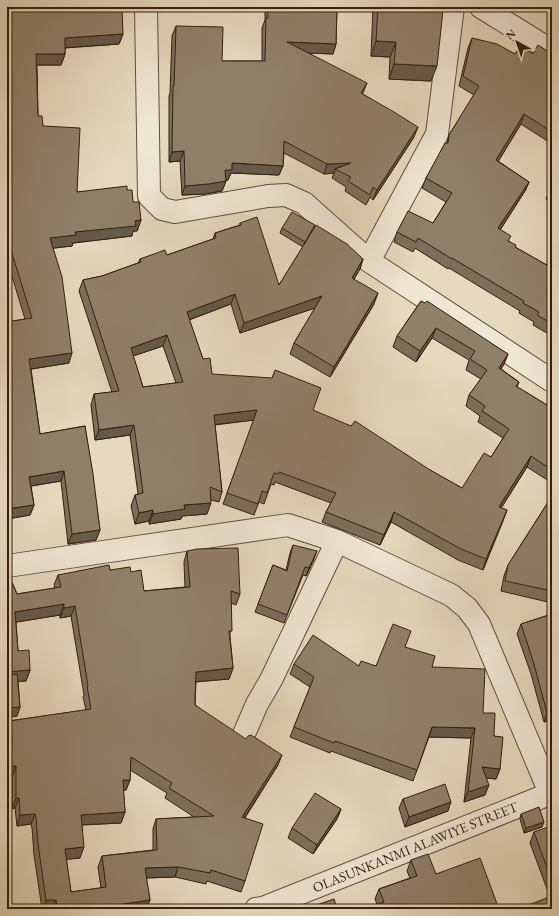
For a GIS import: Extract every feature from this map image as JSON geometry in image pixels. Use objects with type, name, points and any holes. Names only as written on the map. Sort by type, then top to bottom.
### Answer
[{"type":"street","points":[[146,7],[149,196],[162,210],[175,212],[268,196],[286,195],[304,203],[369,261],[552,381]]},
{"type":"street","points":[[369,261],[437,134],[453,7]]},
{"type":"street","points":[[481,7],[552,51]]},
{"type":"street","points":[[7,566],[288,526],[337,541],[451,595],[467,608],[479,624],[551,793]]},
{"type":"street","points":[[244,734],[257,704],[274,673],[337,541]]},
{"type":"street","name":"OLASUNKANMI ALAWIYE STREET","points":[[260,909],[551,793]]},
{"type":"building","points":[[7,7],[122,7],[123,34],[65,38],[65,54],[36,54],[38,116],[42,116],[43,126],[80,128],[77,192],[127,186],[127,190],[132,190],[133,202],[139,202],[141,220],[135,221],[136,226],[75,232],[76,235],[50,238],[62,277],[72,353],[29,359],[40,434],[85,426],[100,530],[72,534],[64,471],[29,477],[34,505],[7,509],[7,322],[32,318],[7,237]]},
{"type":"building","points":[[268,7],[337,7],[336,44],[287,42],[367,83],[361,93],[418,127],[377,190],[373,187],[370,195],[348,181],[351,177],[335,169],[351,163],[327,164],[284,141],[283,166],[232,163],[232,170],[225,170],[226,181],[185,186],[184,151],[172,152],[176,26],[223,27],[222,61],[265,61],[266,18],[268,18]]},
{"type":"building","points":[[378,7],[443,7],[437,66],[394,64],[396,42],[376,41]]},
{"type":"building","points":[[472,38],[497,44],[515,54],[520,46],[533,54],[538,45],[552,53],[552,132],[524,114],[496,160],[529,182],[498,228],[511,236],[508,241],[516,245],[515,247],[552,268],[552,324],[537,315],[539,312],[523,303],[524,301],[452,258],[418,238],[416,242],[397,232],[408,211],[433,223],[452,193],[426,178],[445,143],[448,143],[449,135],[479,86],[463,76]]},
{"type":"building","points":[[292,212],[315,225],[305,242],[282,228]]},
{"type":"building","points":[[257,217],[279,285],[316,225],[347,244],[363,259],[352,278],[378,293],[334,367],[294,343],[322,296],[244,323],[235,294],[187,312],[203,359],[210,358],[212,374],[272,378],[275,370],[321,388],[313,410],[351,426],[355,421],[430,470],[462,488],[484,453],[491,457],[509,429],[482,411],[485,406],[469,395],[487,370],[470,359],[475,351],[436,328],[420,351],[397,336],[421,301],[425,303],[427,301],[508,354],[499,368],[519,382],[516,386],[552,408],[552,470],[531,456],[499,507],[507,510],[486,559],[461,549],[394,512],[384,535],[326,512],[336,493],[279,472],[278,474],[274,473],[267,493],[262,491],[258,504],[227,493],[257,410],[214,415],[222,492],[210,487],[211,503],[184,505],[185,509],[153,514],[153,510],[139,513],[135,495],[143,493],[134,425],[99,430],[94,394],[119,391],[83,280],[102,276],[141,262],[140,259],[165,250],[167,255],[216,238],[215,233],[241,225],[240,223]],"holes":[[[167,335],[183,382],[143,387],[131,348]]]},
{"type":"building","points":[[552,496],[552,591],[505,581],[508,565]]},
{"type":"building","points":[[293,545],[317,551],[309,568],[305,567],[287,615],[258,604],[273,565],[287,571]]},
{"type":"building","points":[[238,548],[240,594],[231,591],[232,631],[229,631],[233,668],[196,672],[195,705],[246,739],[251,735],[282,755],[242,817],[263,824],[245,881],[211,870],[210,873],[178,867],[145,868],[150,900],[91,909],[57,909],[56,900],[46,900],[35,814],[20,815],[19,798],[16,798],[16,766],[11,766],[12,738],[9,721],[91,709],[88,686],[75,606],[64,608],[64,604],[15,612],[18,651],[29,650],[30,670],[7,672],[7,637],[10,636],[7,630],[7,571],[17,594],[61,587],[58,575],[109,565],[110,570],[130,567],[131,572],[141,570],[144,591],[190,587],[187,551],[197,549]],"holes":[[[131,757],[172,783],[169,788],[214,816],[156,819],[157,850],[102,856],[106,887],[71,892],[65,849],[84,847],[81,815],[125,812],[123,780],[130,780]]]},
{"type":"building","points":[[552,614],[552,712],[547,713],[534,664],[521,624]]},
{"type":"building","points":[[393,624],[411,631],[405,647],[435,656],[432,667],[485,669],[483,713],[495,713],[494,736],[503,737],[500,769],[482,767],[489,785],[468,792],[475,728],[432,727],[417,770],[335,741],[334,743],[294,727],[314,677],[294,664],[313,635],[359,666],[361,661],[376,666]]},
{"type":"building","points":[[17,674],[20,707],[7,708],[7,676]]},
{"type":"building","points":[[445,784],[451,802],[409,817],[403,799]]},
{"type":"building","points":[[315,793],[341,809],[317,845],[292,828]]},
{"type":"building","points":[[539,807],[544,822],[526,828],[521,814]]},
{"type":"building","points":[[551,826],[552,828],[552,881],[534,832]]},
{"type":"building","points":[[428,854],[436,874],[480,858],[499,909],[363,909],[384,902],[379,889],[417,876],[411,860]]},
{"type":"building","points":[[552,896],[552,909],[518,909]]},
{"type":"building","points":[[334,899],[337,909],[312,909],[311,907]]}]
